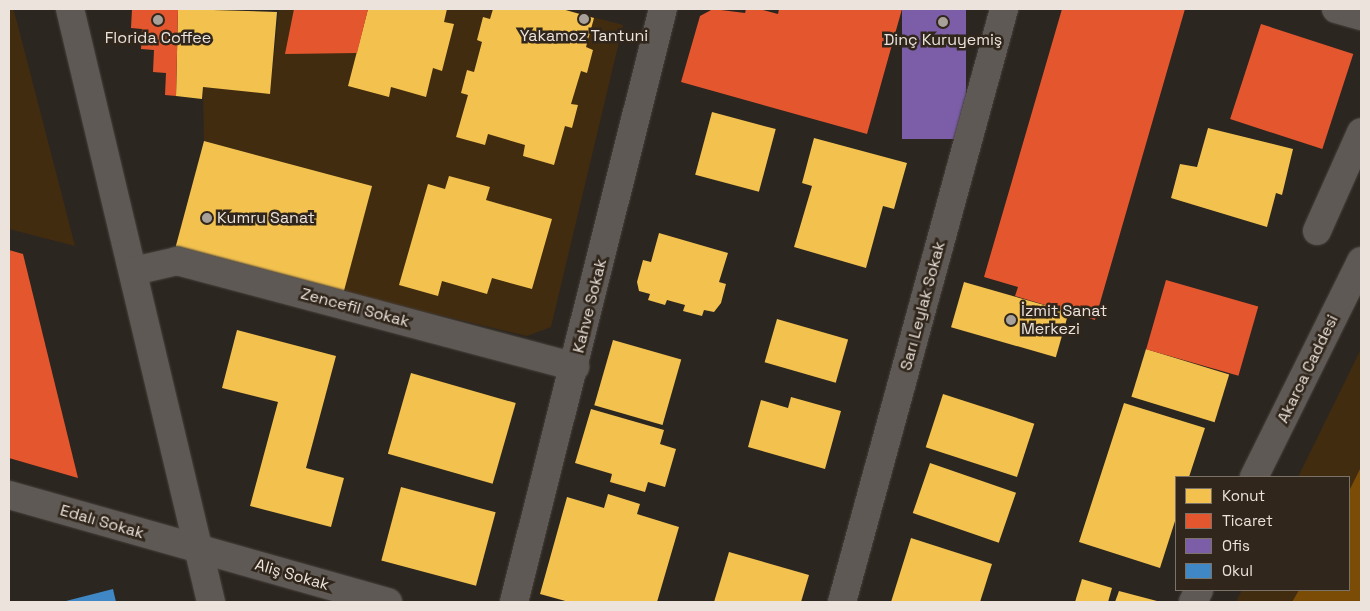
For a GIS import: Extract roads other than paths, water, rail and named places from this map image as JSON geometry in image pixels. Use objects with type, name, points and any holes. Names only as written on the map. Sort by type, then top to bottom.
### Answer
[{"type":"street","points":[[70,9],[134,271],[196,548],[211,602]]},
{"type":"street","name":"Kahve Sokak","points":[[514,602],[575,367],[663,9]]},
{"type":"street","name":"Sarı Leylak Sokak","points":[[842,602],[1004,9]]},
{"type":"street","points":[[1336,9],[1361,16]]},
{"type":"street","points":[[1317,231],[1361,132]]},
{"type":"street","name":"Akarca Caddesi","points":[[1254,476],[1361,260]]},
{"type":"street","name":"Zencefil Sokak","points":[[134,271],[177,261],[575,367]]},
{"type":"street","name":"Edalı Sokak","points":[[9,495],[196,548]]},
{"type":"street","name":"Aliş Sokak","points":[[196,548],[388,602]]},
{"type":"place","name":"Yakamoz Tantuni","points":[[584,19]]},
{"type":"place","name":"Florida Coffee","points":[[158,20]]},
{"type":"place","name":"Dinç Kuruyemiş","points":[[943,22]]},
{"type":"place","name":"Kumru Sanat","points":[[207,218]]},
{"type":"place","name":"İzmit Sanat Merkezi","points":[[1011,320]]}]
